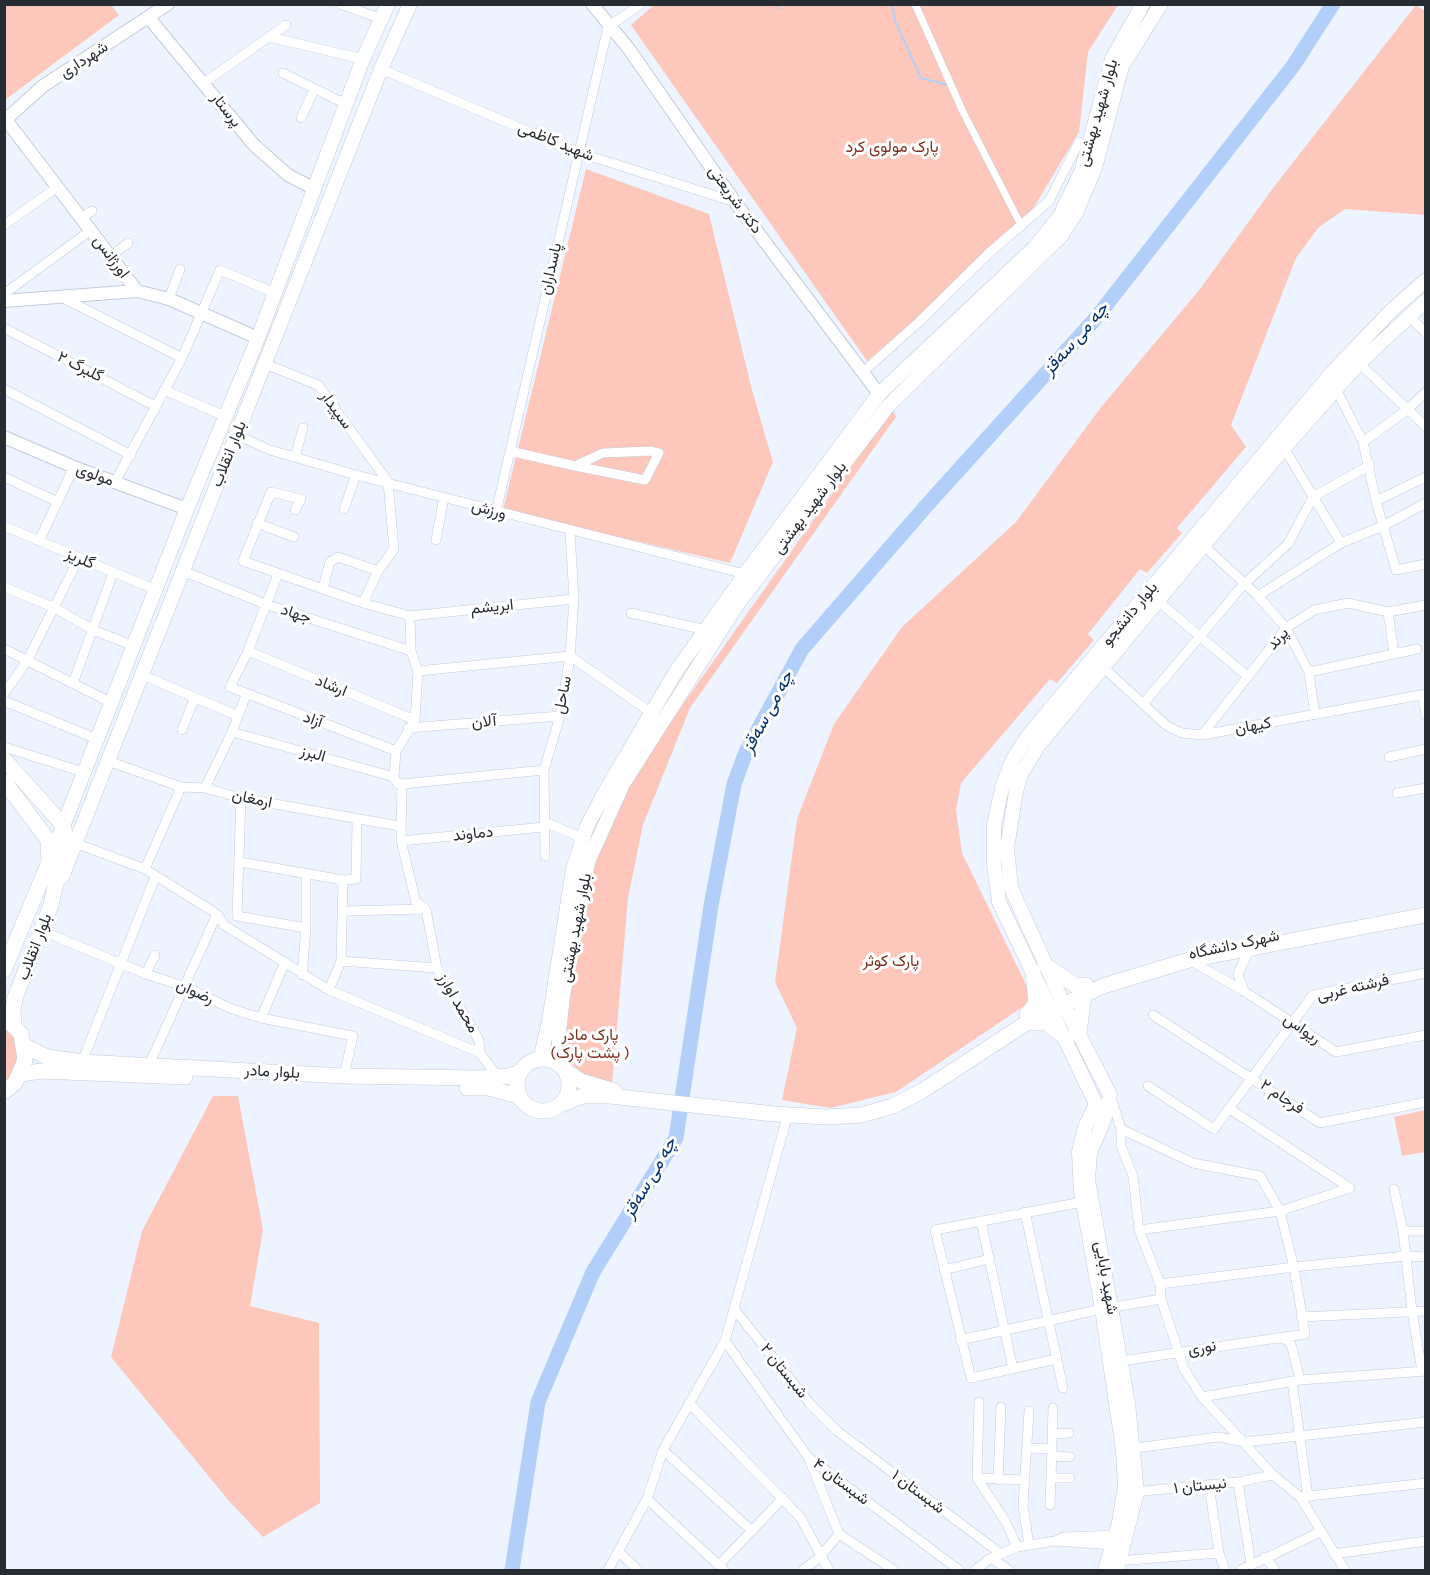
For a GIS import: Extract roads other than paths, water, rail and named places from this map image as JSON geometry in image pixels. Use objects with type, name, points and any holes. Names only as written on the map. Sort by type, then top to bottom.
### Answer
[{"type":"main road","name":"بلوار انقلاب","points":[[4,970],[49,862],[187,509],[227,417],[363,59],[388,4]]},
{"type":"main road","name":"بلوار انقلاب","points":[[9,1020],[15,998],[75,843],[381,69],[410,4]]},
{"type":"main road","name":"بلوار شهید بهشتی","points":[[538,1060],[541,1056],[549,1021],[573,869],[582,838],[607,788],[653,714],[677,670],[745,574],[879,394],[1035,247],[1060,216],[1083,170],[1112,59],[1143,4]]},
{"type":"main road","name":"بلوار شهید بهشتی","points":[[561,1067],[559,1032],[563,996],[588,862],[623,784],[737,605],[888,406],[1066,228],[1076,213],[1095,168],[1122,66],[1161,4]]},
{"type":"main road","points":[[315,189],[326,209]]},
{"type":"main road","name":"بلوار دانشجو","points":[[1056,1003],[1040,969],[1011,888],[1007,848],[1012,807],[1021,774],[1038,746],[1284,448],[1393,309],[1425,280]]},
{"type":"main road","name":"بلوار دانشجو","points":[[1040,969],[999,902],[997,890],[994,825],[1012,761],[1027,737],[1338,380],[1425,300]]},
{"type":"main road","points":[[879,394],[888,406]]},
{"type":"main road","points":[[147,613],[147,628],[159,632]]},
{"type":"main road","points":[[4,759],[63,825]]},
{"type":"main road","points":[[4,781],[48,840],[49,862]]},
{"type":"main road","points":[[44,806],[73,798]]},
{"type":"main road","points":[[36,822],[38,824],[48,818],[44,806]]},
{"type":"main road","name":"بلوار انقلاب","points":[[51,904],[65,851],[63,825]]},
{"type":"main road","points":[[997,890],[1011,888]]},
{"type":"main road","name":"شهرک دانشگاه","points":[[1085,990],[1131,969],[1188,954],[1425,908]]},
{"type":"main road","points":[[616,1094],[581,1081],[552,1061],[538,1060],[521,1071],[518,1079],[519,1096],[528,1106],[537,1110],[553,1109],[583,1096],[616,1094],[779,1112],[836,1110],[878,1104],[898,1097],[1027,1018],[1085,990],[1189,960],[1425,915]]},
{"type":"main road","points":[[1027,1018],[1036,1004],[1040,969],[1085,990]]},
{"type":"main road","points":[[1027,1018],[1046,1023],[1073,1036],[1085,990]]},
{"type":"main road","name":"شهید بابایی","points":[[1056,1003],[1073,1036],[1110,1095],[1105,1117],[1090,1153],[1088,1180],[1128,1449]]},
{"type":"main road","points":[[4,1092],[21,1074],[25,1060],[25,1046],[9,1020]]},
{"type":"main road","name":"شهید بابایی","points":[[1073,1036],[1096,1104],[1085,1127],[1079,1152],[1082,1203],[1121,1361],[1128,1449],[1131,1492],[1113,1566]]},
{"type":"main road","name":"بلوار مادر","points":[[25,1046],[47,1057],[82,1062],[344,1076],[498,1077],[521,1071]]},
{"type":"main road","points":[[560,1105],[568,1091],[569,1083],[561,1067]]},
{"type":"main road","name":"بلوار مادر","points":[[21,1074],[40,1071],[488,1088],[519,1096]]},
{"type":"street","name":"شهرداری","points":[[5,120],[43,86],[168,4]]},
{"type":"street","points":[[340,4],[382,19]]},
{"type":"street","name":"دکتر شریعتی","points":[[592,4],[608,27],[629,50],[735,202],[879,394]]},
{"type":"street","points":[[608,27],[641,4]]},
{"type":"street","points":[[915,4],[963,112],[1022,227]]},
{"type":"street","name":"پرستار","points":[[149,18],[204,82],[254,146],[288,175],[315,189]]},
{"type":"street","points":[[204,82],[286,25]]},
{"type":"street","name":"پاسداران","points":[[496,512],[608,27]]},
{"type":"street","points":[[269,38],[363,59]]},
{"type":"street","name":"شهید کاظمی","points":[[381,69],[578,152],[735,202]]},
{"type":"street","points":[[282,73],[346,104]]},
{"type":"street","points":[[301,118],[314,90]]},
{"type":"street","name":"اورژانس","points":[[5,120],[137,291],[169,299],[258,338]]},
{"type":"street","points":[[862,373],[920,321],[989,253],[1022,227],[1049,201],[1079,142]]},
{"type":"street","points":[[4,225],[56,188]]},
{"type":"street","points":[[81,218],[92,211]]},
{"type":"street","points":[[4,294],[91,230]]},
{"type":"street","points":[[111,256],[128,243]]},
{"type":"street","points":[[169,299],[180,269]]},
{"type":"street","points":[[115,482],[182,358],[220,270],[275,293]]},
{"type":"street","points":[[4,301],[137,291]]},
{"type":"street","points":[[61,297],[182,358]]},
{"type":"street","points":[[1409,316],[1425,333]]},
{"type":"street","name":"گلبرگ ۲","points":[[4,328],[155,406]]},
{"type":"street","points":[[1359,363],[1425,427]]},
{"type":"street","name":"سپیدار","points":[[265,364],[318,385],[388,482]]},
{"type":"street","points":[[1338,380],[1363,442],[1370,465],[1376,501],[1396,570],[1425,564]]},
{"type":"street","points":[[4,389],[131,455]]},
{"type":"street","points":[[164,390],[227,417]]},
{"type":"street","points":[[1363,442],[1407,410],[1425,392]]},
{"type":"street","points":[[295,457],[303,428]]},
{"type":"street","name":"ورزش","points":[[237,435],[270,450],[356,475],[570,532],[745,574]]},
{"type":"street","name":"مولوی","points":[[4,437],[74,467],[187,509]]},
{"type":"street","points":[[1284,448],[1341,543]]},
{"type":"street","points":[[510,451],[575,466],[645,480],[659,453],[651,451],[603,453],[575,466]]},
{"type":"street","points":[[1143,704],[1244,584],[1288,544],[1313,497],[1370,465]]},
{"type":"street","points":[[39,541],[74,467]]},
{"type":"street","points":[[344,509],[356,475]]},
{"type":"street","points":[[4,477],[58,502]]},
{"type":"street","points":[[1376,501],[1425,477]]},
{"type":"street","points":[[363,603],[378,572],[394,549],[388,482]]},
{"type":"street","points":[[295,510],[301,499],[271,492],[243,561],[363,603],[410,616],[411,651],[418,671],[415,720],[396,751],[394,777],[397,783],[544,770]]},
{"type":"street","points":[[436,540],[444,497]]},
{"type":"street","points":[[1258,596],[1341,543],[1383,526],[1425,503]]},
{"type":"street","points":[[257,523],[294,537]]},
{"type":"street","name":"گلریز","points":[[4,526],[156,590]]},
{"type":"street","name":"ساحل","points":[[545,856],[544,770],[560,716],[570,656],[574,599],[570,532]]},
{"type":"street","points":[[1203,546],[1258,596],[1286,628],[1309,672],[1315,715]]},
{"type":"street","points":[[4,694],[28,659],[79,558]]},
{"type":"street","points":[[323,588],[330,562],[338,558],[378,572]]},
{"type":"street","name":"جهاد","points":[[183,571],[265,604],[411,651]]},
{"type":"street","points":[[73,683],[113,573]]},
{"type":"street","points":[[248,651],[278,574]]},
{"type":"street","points":[[4,587],[55,608],[93,630],[134,646]]},
{"type":"street","name":"ابریشم","points":[[410,616],[574,599]]},
{"type":"street","points":[[1158,601],[1200,639],[1246,675]]},
{"type":"street","name":"پرند","points":[[1202,735],[1246,675],[1286,628],[1314,610],[1348,603],[1388,612]]},
{"type":"street","points":[[1394,654],[1388,612],[1425,605]]},
{"type":"street","points":[[631,613],[706,630]]},
{"type":"street","points":[[4,649],[112,703]]},
{"type":"street","points":[[1309,672],[1417,649]]},
{"type":"street","name":"آزاد","points":[[248,651],[230,687],[396,751]]},
{"type":"street","name":"ارشاد","points":[[248,651],[415,720]]},
{"type":"street","points":[[418,671],[570,656],[653,714]]},
{"type":"street","name":"کیهان","points":[[1104,668],[1167,726],[1182,733],[1202,735],[1424,695]]},
{"type":"street","points":[[142,675],[236,715]]},
{"type":"street","points":[[205,788],[232,732],[236,715],[246,695]]},
{"type":"street","points":[[1424,695],[1425,714]]},
{"type":"street","points":[[182,730],[194,699]]},
{"type":"street","points":[[4,701],[97,740]]},
{"type":"street","name":"آلان","points":[[408,728],[560,716]]},
{"type":"street","name":"البرز","points":[[232,732],[394,777]]},
{"type":"street","points":[[4,747],[83,772]]},
{"type":"street","points":[[1389,757],[1425,749]]},
{"type":"street","name":"ارمغان","points":[[108,761],[181,787],[205,788],[241,798],[399,826]]},
{"type":"street","name":"محمد اوارز","points":[[402,784],[399,826],[416,902],[426,909],[437,968],[479,1040],[480,1053]]},
{"type":"street","points":[[145,869],[181,787]]},
{"type":"street","points":[[1397,793],[1425,788]]},
{"type":"street","points":[[241,798],[237,916],[306,928]]},
{"type":"street","points":[[240,862],[343,880],[356,879],[357,820]]},
{"type":"street","points":[[545,824],[582,838]]},
{"type":"street","name":"دماوند","points":[[401,841],[545,824]]},
{"type":"street","points":[[75,843],[145,869],[217,914],[224,925],[329,990],[480,1053],[498,1077]]},
{"type":"street","points":[[302,975],[306,928],[306,873]]},
{"type":"street","points":[[82,1062],[155,877]]},
{"type":"street","points":[[329,990],[341,961],[343,880]]},
{"type":"street","points":[[344,911],[426,909]]},
{"type":"street","points":[[149,1065],[217,914]]},
{"type":"street","name":"رضوان","points":[[42,931],[146,974],[183,986],[232,1009],[261,1018],[353,1036],[344,1076]]},
{"type":"street","points":[[1244,991],[1238,974],[1250,948]]},
{"type":"street","points":[[146,974],[155,955]]},
{"type":"street","name":"ریواس","points":[[1189,960],[1244,991],[1336,1052],[1425,1035]]},
{"type":"street","points":[[341,961],[437,968]]},
{"type":"street","points":[[261,1018],[285,962]]},
{"type":"street","name":"فرشته غربی","points":[[1148,1086],[1214,1129],[1251,1076],[1294,1023],[1312,994],[1425,973]]},
{"type":"street","name":"فرجام ۲","points":[[1153,1015],[1251,1076],[1320,1123],[1425,1102]]},
{"type":"street","points":[[1110,1095],[1121,1129],[1121,1146],[1133,1176],[1139,1230],[1160,1284],[1161,1299],[1178,1352],[1202,1397],[1273,1475],[1304,1497],[1424,1485]]},
{"type":"street","points":[[1139,1230],[1280,1210],[1350,1188],[1230,1109]]},
{"type":"street","points":[[608,1570],[647,1499],[663,1450],[725,1341],[779,1112]]},
{"type":"street","points":[[1121,1129],[1193,1163],[1260,1176],[1280,1210],[1294,1267],[1305,1334],[1280,1337]]},
{"type":"street","points":[[1202,1397],[1296,1381],[1424,1371],[1412,1311],[1404,1231],[1394,1189]]},
{"type":"street","points":[[1056,1359],[971,1378],[935,1230],[1082,1203]]},
{"type":"street","points":[[1025,1212],[1063,1388]]},
{"type":"street","points":[[981,1221],[1013,1369]]},
{"type":"street","points":[[1404,1231],[1425,1231]]},
{"type":"street","points":[[1160,1284],[1294,1267],[1407,1256],[1425,1257]]},
{"type":"street","points":[[944,1270],[985,1260]]},
{"type":"street","points":[[960,1340],[1107,1308],[1161,1299]]},
{"type":"street","name":"شبستان ۲","points":[[734,1309],[811,1405],[837,1431]]},
{"type":"street","points":[[1301,1317],[1425,1311]]},
{"type":"street","points":[[1280,1337],[1288,1340],[1292,1347],[1302,1437],[1304,1497],[1320,1532],[1346,1570]]},
{"type":"street","name":"نوری","points":[[1121,1361],[1280,1337]]},
{"type":"street","name":"شبستان ۴","points":[[725,1341],[808,1457],[959,1570]]},
{"type":"street","points":[[979,1402],[977,1478],[1006,1522],[1017,1547]]},
{"type":"street","points":[[689,1403],[800,1517],[829,1570]]},
{"type":"street","points":[[998,1480],[1001,1407]]},
{"type":"street","points":[[1050,1505],[1053,1408]]},
{"type":"street","points":[[1029,1411],[1023,1506],[1029,1545]]},
{"type":"street","points":[[1128,1449],[1218,1437],[1245,1442],[1425,1422]]},
{"type":"street","name":"شبستان ۱","points":[[837,1431],[995,1555],[1009,1570]]},
{"type":"street","points":[[1052,1434],[1069,1433]]},
{"type":"street","points":[[1028,1448],[1070,1457]]},
{"type":"street","points":[[663,1450],[752,1531]]},
{"type":"street","points":[[808,1457],[839,1534],[894,1570]]},
{"type":"street","name":"نیستان ۱","points":[[1131,1492],[1238,1482],[1273,1475]]},
{"type":"street","points":[[977,1478],[1024,1480]]},
{"type":"street","points":[[1051,1478],[1070,1478]]},
{"type":"street","points":[[1238,1482],[1251,1564]]},
{"type":"street","points":[[1209,1485],[1219,1553],[1225,1570]]},
{"type":"street","points":[[647,1499],[722,1568],[783,1498]]},
{"type":"street","points":[[1241,1570],[1320,1532]]},
{"type":"street","points":[[803,1570],[820,1557],[839,1534]]},
{"type":"street","points":[[975,1570],[995,1555],[1017,1547],[1055,1541],[1064,1537],[1121,1540]]},
{"type":"street","points":[[1334,1554],[1425,1541]]},
{"type":"street","points":[[619,1552],[638,1570]]},
{"type":"street","points":[[1113,1566],[1219,1553]]},
{"type":"street","points":[[815,1570],[820,1557]]},
{"type":"street","points":[[1265,1557],[1275,1570]]},
{"type":"waterway","points":[[777,4],[779,9]]},
{"type":"waterway","points":[[892,4],[895,21],[921,78],[948,85]]},
{"type":"waterway","name":"چە می سەقز","points":[[512,1570],[538,1402],[593,1272],[676,1138],[711,906],[734,784],[746,752],[802,649],[927,505],[1096,318],[1293,66],[1333,4]]},
{"type":"park label","name":"پارک مولوی کرد","points":[[892,147]]},
{"type":"park label","name":"پارک کوثر","points":[[891,961]]},
{"type":"park label","name":"پارک مادر (پشت پارک )","points":[[590,1044]]}]
